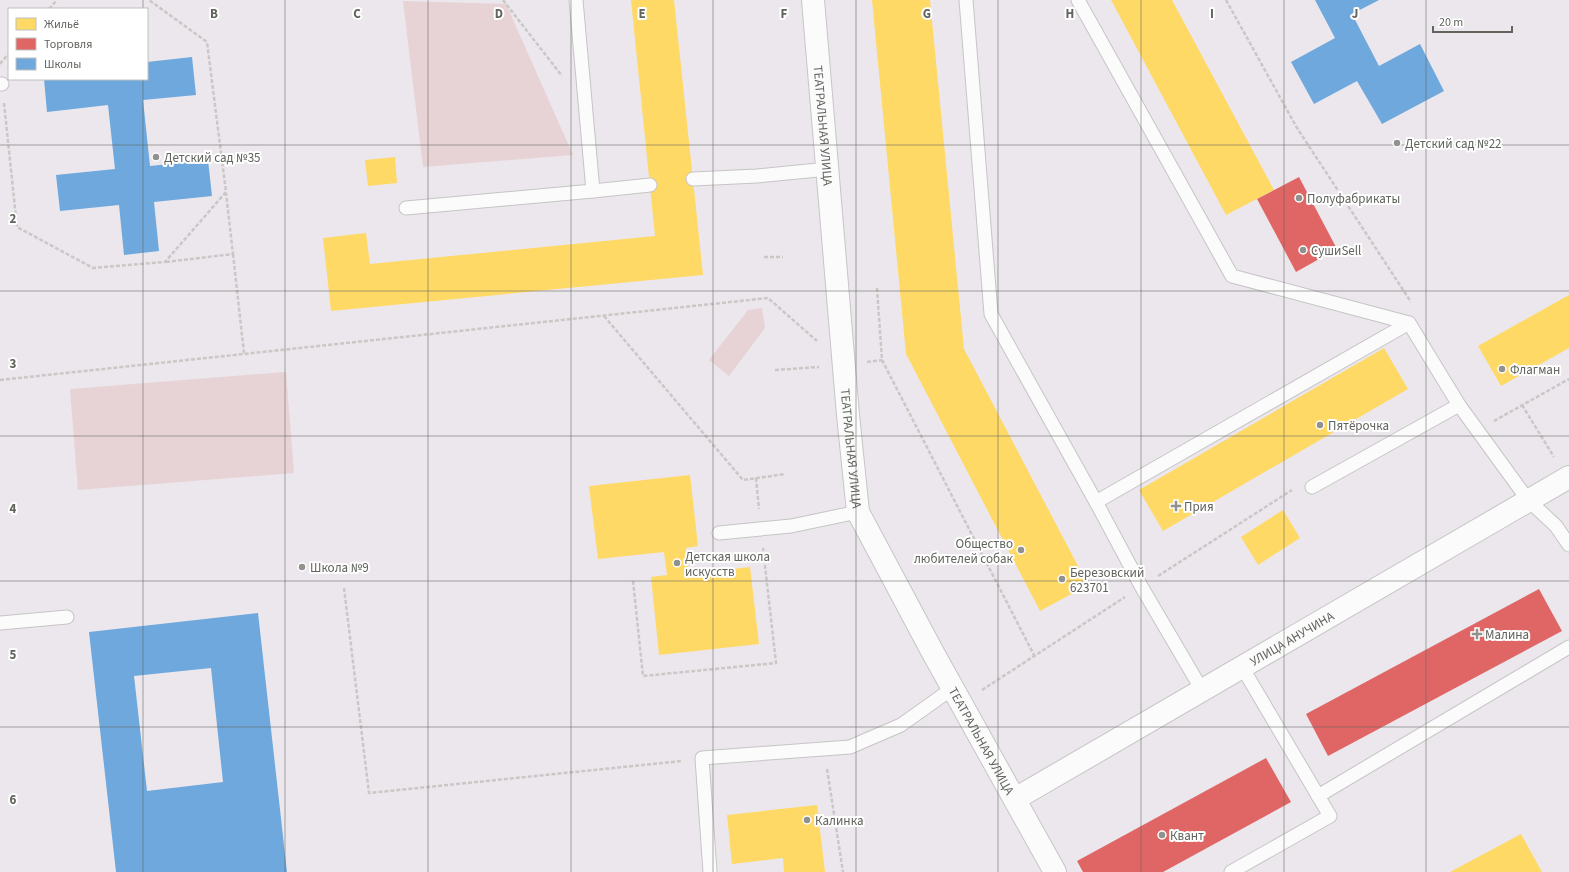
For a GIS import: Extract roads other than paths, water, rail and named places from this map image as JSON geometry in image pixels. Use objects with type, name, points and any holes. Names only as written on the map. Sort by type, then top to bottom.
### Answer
[{"type":"street","name":"ТЕАТРАЛЬНАЯ УЛИЦА","points":[[813,0],[858,512],[1055,872]]},
{"type":"street","name":"УЛИЦА АНУЧИНА","points":[[1015,799],[1568,478]]},
{"type":"lane","points":[[576,0],[593,191]]},
{"type":"lane","points":[[969,0],[991,314],[1141,586],[1202,690]]},
{"type":"lane","points":[[1078,0],[1232,276],[1410,323],[1459,405],[1528,500],[1556,526],[1569,545]]},
{"type":"lane","points":[[693,179],[757,176],[828,169]]},
{"type":"lane","points":[[406,208],[650,185]]},
{"type":"lane","points":[[1096,502],[1410,323]]},
{"type":"lane","points":[[1312,487],[1459,405]]},
{"type":"lane","points":[[719,533],[791,526],[858,512]]},
{"type":"lane","points":[[0,623],[67,617]]},
{"type":"lane","points":[[1318,796],[1569,647]]},
{"type":"lane","points":[[1231,872],[1330,816],[1242,667]]},
{"type":"lane","points":[[710,872],[702,758],[850,747],[901,725],[953,688]]},
{"type":"place","name":"Детский сад №22","points":[[1397,143]]},
{"type":"place","name":"Детский сад №35","points":[[156,157]]},
{"type":"place","name":"Полуфабрикаты","points":[[1299,198]]},
{"type":"place","name":"СушиSell","points":[[1303,250]]},
{"type":"place","name":"Флагман","points":[[1502,369]]},
{"type":"place","name":"Пятёрочка","points":[[1320,425]]},
{"type":"place","name":"Прия","points":[[1176,506]]},
{"type":"place","name":"Общество любителей собак","points":[[1021,550]]},
{"type":"place","name":"Детская школа искусств","points":[[677,563]]},
{"type":"place","name":"Школа №9","points":[[302,567]]},
{"type":"place","name":"Березовский 623701","points":[[1062,579]]},
{"type":"place","name":"Малина","points":[[1477,634]]},
{"type":"place","name":"Калинка","points":[[807,820]]},
{"type":"place","name":"Квант","points":[[1162,835]]}]
